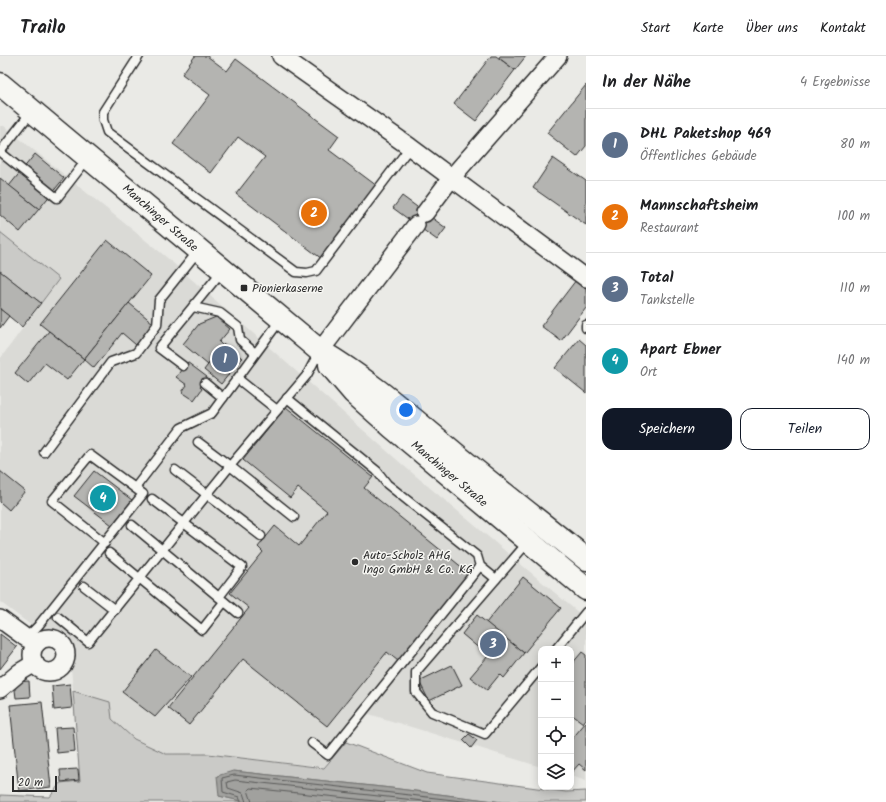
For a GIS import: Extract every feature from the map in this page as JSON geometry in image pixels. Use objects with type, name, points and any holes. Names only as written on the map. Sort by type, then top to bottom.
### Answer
[{"type":"main road","name":"Manchinger Straße","points":[[0,86],[89,157],[198,251],[320,351],[355,373],[400,407],[586,559]]},
{"type":"main road","name":"Manchinger Straße","points":[[320,351],[354,392],[528,541],[586,588]]},
{"type":"street","points":[[281,56],[452,177],[586,278]]},
{"type":"street","points":[[320,351],[452,177],[558,56]]},
{"type":"street","points":[[0,619],[31,641],[54,638],[63,645],[66,658],[58,669],[52,671],[40,668],[35,663],[32,655],[31,641]]},
{"type":"street","points":[[0,689],[20,672],[35,663]]},
{"type":"lane","points":[[139,56],[103,112],[103,120],[107,132],[296,272],[307,273],[316,271],[410,147]]},
{"type":"lane","points":[[32,111],[0,152],[6,157],[57,198],[89,157]]},
{"type":"lane","points":[[44,452],[111,362],[136,353],[158,325],[159,300],[198,251]]},
{"type":"lane","points":[[183,366],[159,348],[222,271]]},
{"type":"lane","points":[[193,307],[220,313],[238,327],[240,340],[256,353]]},
{"type":"lane","points":[[135,488],[181,428],[212,413],[281,318]]},
{"type":"lane","points":[[58,617],[88,642],[230,466],[307,375],[320,351]]},
{"type":"lane","points":[[238,379],[277,410]]},
{"type":"lane","points":[[205,383],[224,398]]},
{"type":"lane","points":[[287,398],[377,471],[387,484],[477,556],[480,566],[496,579]]},
{"type":"lane","points":[[198,442],[294,517]]},
{"type":"lane","points":[[31,641],[38,626],[143,494],[90,455],[52,501],[104,542]]},
{"type":"lane","points":[[175,470],[261,536]]},
{"type":"lane","points":[[109,553],[202,630],[242,567],[152,499]]},
{"type":"lane","points":[[132,525],[238,613]]},
{"type":"lane","points":[[528,541],[416,672],[416,692],[432,712],[485,734],[538,671]]},
{"type":"lane","points":[[312,743],[328,755],[480,566]]},
{"type":"lane","points":[[84,586],[115,610]]},
{"type":"lane","points":[[558,646],[586,612]]},
{"type":"shaded area","points":[[0,126],[4,126],[165,256],[404,466],[586,619],[586,781],[574,777],[574,646],[538,646],[538,766],[369,714],[324,767],[208,754],[78,752],[71,667],[74,654],[72,644],[66,636],[57,631],[41,630],[32,626],[0,602],[0,359],[59,279],[0,232]]},
{"type":"shaded area","points":[[0,232],[59,279],[41,303],[0,271]]},
{"type":"shaded area","points":[[73,691],[110,702],[112,719],[134,739],[166,754],[208,754],[324,768],[346,742],[427,773],[538,788],[538,790],[566,792],[586,791],[586,802],[502,802],[391,788],[233,771],[219,796],[245,802],[0,802],[0,795],[50,797],[60,783],[80,781]]},
{"type":"water","points":[[233,771],[391,788],[502,802],[245,802],[219,796],[217,776]]},
{"type":"building","points":[[195,56],[207,56],[227,71],[236,59],[339,136],[329,150],[377,186],[322,259],[236,194],[265,157],[238,137],[211,173],[173,144],[210,95],[182,74]]},
{"type":"building","points":[[491,56],[496,56],[515,70],[476,121],[454,104]]},
{"type":"building","points":[[500,56],[526,56],[515,70],[499,58]]},
{"type":"building","points":[[586,85],[586,146],[577,157],[547,133]]},
{"type":"building","points":[[35,154],[64,178],[39,209],[9,186]]},
{"type":"building","points":[[553,158],[586,181],[586,225],[533,188]]},
{"type":"building","points":[[0,178],[39,209],[20,232],[0,215]]},
{"type":"building","points":[[402,196],[446,228],[437,240],[393,208]]},
{"type":"building","points":[[107,240],[151,276],[84,359],[40,324]]},
{"type":"building","points":[[0,271],[41,303],[22,327],[0,309]]},
{"type":"building","points":[[576,280],[586,288],[586,308],[561,341],[541,326]]},
{"type":"building","points":[[129,303],[153,323],[136,345],[122,333],[94,368],[84,359]]},
{"type":"building","points":[[0,309],[9,316],[0,328]]},
{"type":"building","points":[[216,317],[230,329],[219,342],[223,346],[208,365],[183,344],[199,324]]},
{"type":"building","points":[[49,331],[84,359],[67,380],[45,363],[28,384],[15,373]]},
{"type":"building","points":[[579,339],[586,345],[586,393],[555,368]]},
{"type":"building","points":[[224,344],[242,358],[221,384],[204,370]]},
{"type":"building","points":[[187,362],[207,377],[200,387],[202,389],[194,400],[182,392],[187,385],[176,377]]},
{"type":"building","name":"Auto-Scholz AHG Ingo GmbH & Co. KG","points":[[286,407],[373,477],[364,488],[469,573],[398,661],[387,652],[327,726],[243,659],[189,725],[168,708],[249,608],[230,593],[263,552],[258,547],[275,526],[299,546],[327,511],[298,488],[290,498],[243,460]]},
{"type":"building","points":[[0,471],[25,491],[9,510],[0,502]]},
{"type":"building","points":[[94,471],[132,500],[112,525],[74,496]]},
{"type":"building","points":[[523,577],[561,608],[524,653],[486,623]]},
{"type":"building","points":[[477,615],[524,653],[504,678],[500,674],[487,690],[470,677],[488,656],[462,634]]},
{"type":"building","points":[[0,634],[17,647],[0,669]]},
{"type":"building","points":[[156,650],[191,677],[155,717],[122,692]]},
{"type":"building","points":[[582,652],[586,655],[586,719],[583,723],[574,716],[574,661]]},
{"type":"building","points":[[452,665],[462,685],[429,701],[419,681]]},
{"type":"building","points":[[29,681],[30,697],[16,698],[14,682]]},
{"type":"building","points":[[70,684],[72,708],[54,710],[52,686]]},
{"type":"building","points":[[42,702],[51,787],[19,791],[10,705]]},
{"type":"building","points":[[586,722],[586,770],[579,764],[574,770],[574,736]]},
{"type":"building","points":[[73,727],[75,751],[57,753],[55,728]]},
{"type":"building","points":[[469,734],[477,740],[471,748],[463,740]]},
{"type":"building","points":[[78,769],[79,780],[61,782],[60,770]]},
{"type":"place","name":"Mannschaftsheim","points":[[314,213]]},
{"type":"place","name":"Pionierkaserne","points":[[244,288]]},
{"type":"place","name":"DHL Paketshop 469","points":[[225,359]]},
{"type":"place","name":"Apart Ebner","points":[[103,498]]},
{"type":"place","name":"Auto-Scholz AHG Ingo GmbH & Co. KG","points":[[355,562]]},
{"type":"place","name":"Total","points":[[493,644]]}]
